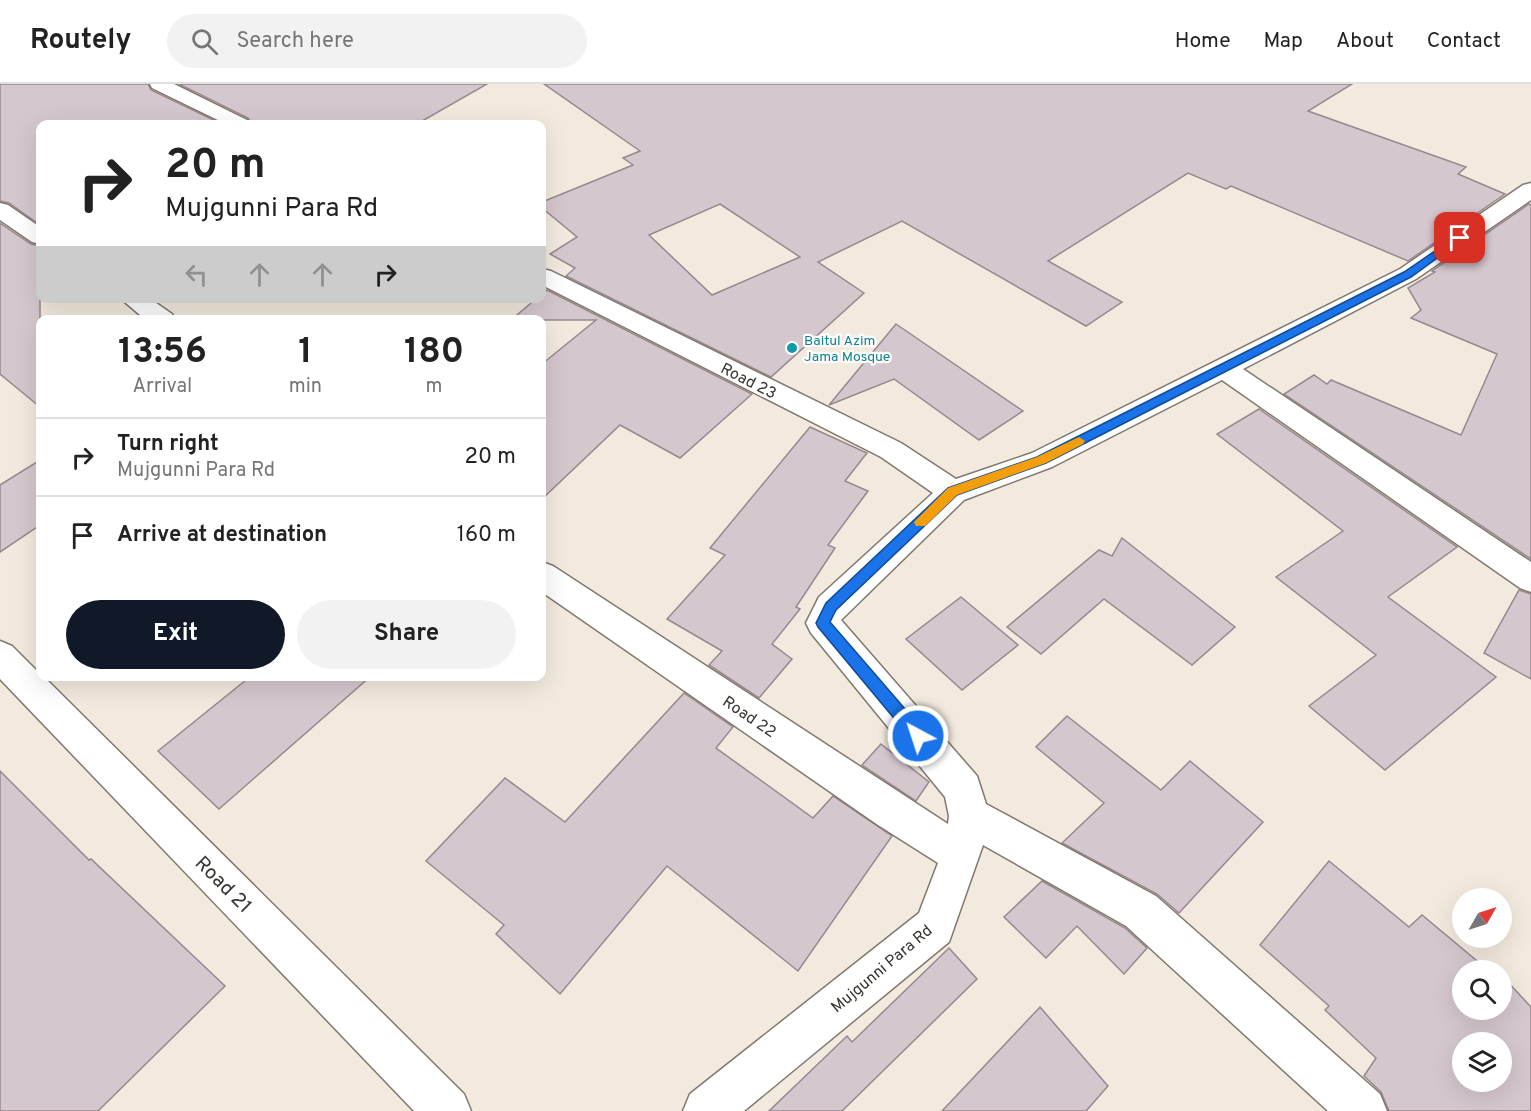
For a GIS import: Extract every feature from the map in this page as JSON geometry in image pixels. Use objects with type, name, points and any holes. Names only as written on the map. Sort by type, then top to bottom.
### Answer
[{"type":"street","points":[[159,84],[232,120]]},
{"type":"street","points":[[965,835],[963,789],[823,623],[831,607],[953,492],[1042,460],[1407,274],[1531,190]]},
{"type":"street","points":[[0,210],[36,234]]},
{"type":"street","name":"Road 23","points":[[546,278],[891,450],[953,492]]},
{"type":"street","points":[[139,303],[156,315]]},
{"type":"street","points":[[1224,368],[1531,579]]},
{"type":"street","name":"Road 22","points":[[546,578],[892,812],[965,835],[1141,911],[1363,1111]]},
{"type":"street","name":"Road 21","points":[[0,657],[447,1111]]},
{"type":"street","name":"Mujgunni Para Rd","points":[[706,1111],[934,927],[965,835]]},
{"type":"building","points":[[0,84],[148,84],[151,90],[214,120],[36,120],[36,222],[9,203],[0,201]]},
{"type":"building","points":[[179,84],[487,84],[424,120],[249,120]]},
{"type":"building","points":[[544,84],[1352,84],[1308,111],[1466,167],[1458,174],[1505,194],[1408,261],[1231,186],[1226,189],[1188,173],[1048,261],[1122,302],[1086,326],[902,221],[818,262],[864,293],[771,377],[566,276],[575,268],[550,254],[577,237],[546,211],[546,200],[633,165],[623,158],[640,151]],"holes":[[[720,204],[800,257],[712,295],[649,235]]]},
{"type":"building","points":[[1529,204],[1531,205],[1531,559],[1284,394],[1314,375],[1327,384],[1331,380],[1461,435],[1497,354],[1411,318],[1421,310],[1408,288],[1435,272],[1432,271]]},
{"type":"building","points":[[0,223],[36,245],[36,303],[40,303],[40,315],[36,315],[36,404],[0,374]]},
{"type":"building","points":[[546,291],[752,394],[680,458],[620,425],[546,495],[546,361],[596,320],[546,320],[546,315],[517,315],[531,303],[546,303]]},
{"type":"building","points":[[896,324],[1023,411],[979,440],[894,379],[829,405]]},
{"type":"building","points":[[1259,409],[1457,547],[1388,597],[1496,677],[1385,770],[1309,706],[1376,655],[1276,577],[1343,531],[1217,434]]},
{"type":"building","points":[[810,427],[867,453],[845,481],[868,491],[828,545],[835,548],[796,607],[800,609],[772,644],[792,659],[759,698],[709,665],[722,651],[667,619],[725,555],[710,548]]},
{"type":"building","points":[[36,462],[36,528],[0,552],[0,485]]},
{"type":"building","points":[[1122,538],[1235,627],[1192,665],[1104,599],[1041,654],[1007,627],[1099,550],[1112,556]]},
{"type":"building","points":[[1519,590],[1531,594],[1531,679],[1484,653]]},
{"type":"building","points":[[961,597],[1018,645],[962,690],[906,639]]},
{"type":"building","points":[[245,681],[365,681],[219,809],[158,751]]},
{"type":"building","points":[[684,693],[733,727],[716,748],[813,818],[833,796],[892,836],[798,971],[667,866],[560,994],[496,934],[504,925],[426,861],[505,778],[565,822]]},
{"type":"building","points":[[1067,716],[1161,790],[1190,761],[1263,822],[1179,913],[1157,894],[1062,843],[1104,803],[1036,747]]},
{"type":"building","points":[[881,744],[929,782],[916,801],[862,765]]},
{"type":"building","points":[[0,771],[89,860],[91,859],[225,986],[98,1111],[0,1111]]},
{"type":"building","points":[[1329,861],[1409,927],[1422,915],[1452,940],[1452,948],[1462,948],[1476,960],[1452,960],[1452,1020],[1512,1020],[1512,986],[1531,1007],[1531,1111],[1389,1111],[1381,1092],[1364,1076],[1376,1058],[1325,1010],[1329,1006],[1260,945]]},
{"type":"building","points":[[1042,881],[1125,928],[1147,948],[1124,974],[1077,926],[1046,958],[1004,917]]},
{"type":"building","points":[[949,948],[977,979],[842,1111],[769,1111],[847,1036],[852,1042]]},
{"type":"building","points":[[1040,1007],[1108,1086],[1086,1111],[942,1111]]},
{"type":"slow traffic","points":[[920,522],[953,492],[1042,460],[1079,441]]},
{"type":"place","name":"Baitul Azim Jama Mosque","points":[[792,348]]},
{"type":"route","points":[[918,736],[823,623],[831,607],[953,492],[1042,460],[1407,274],[1460,238]]}]
